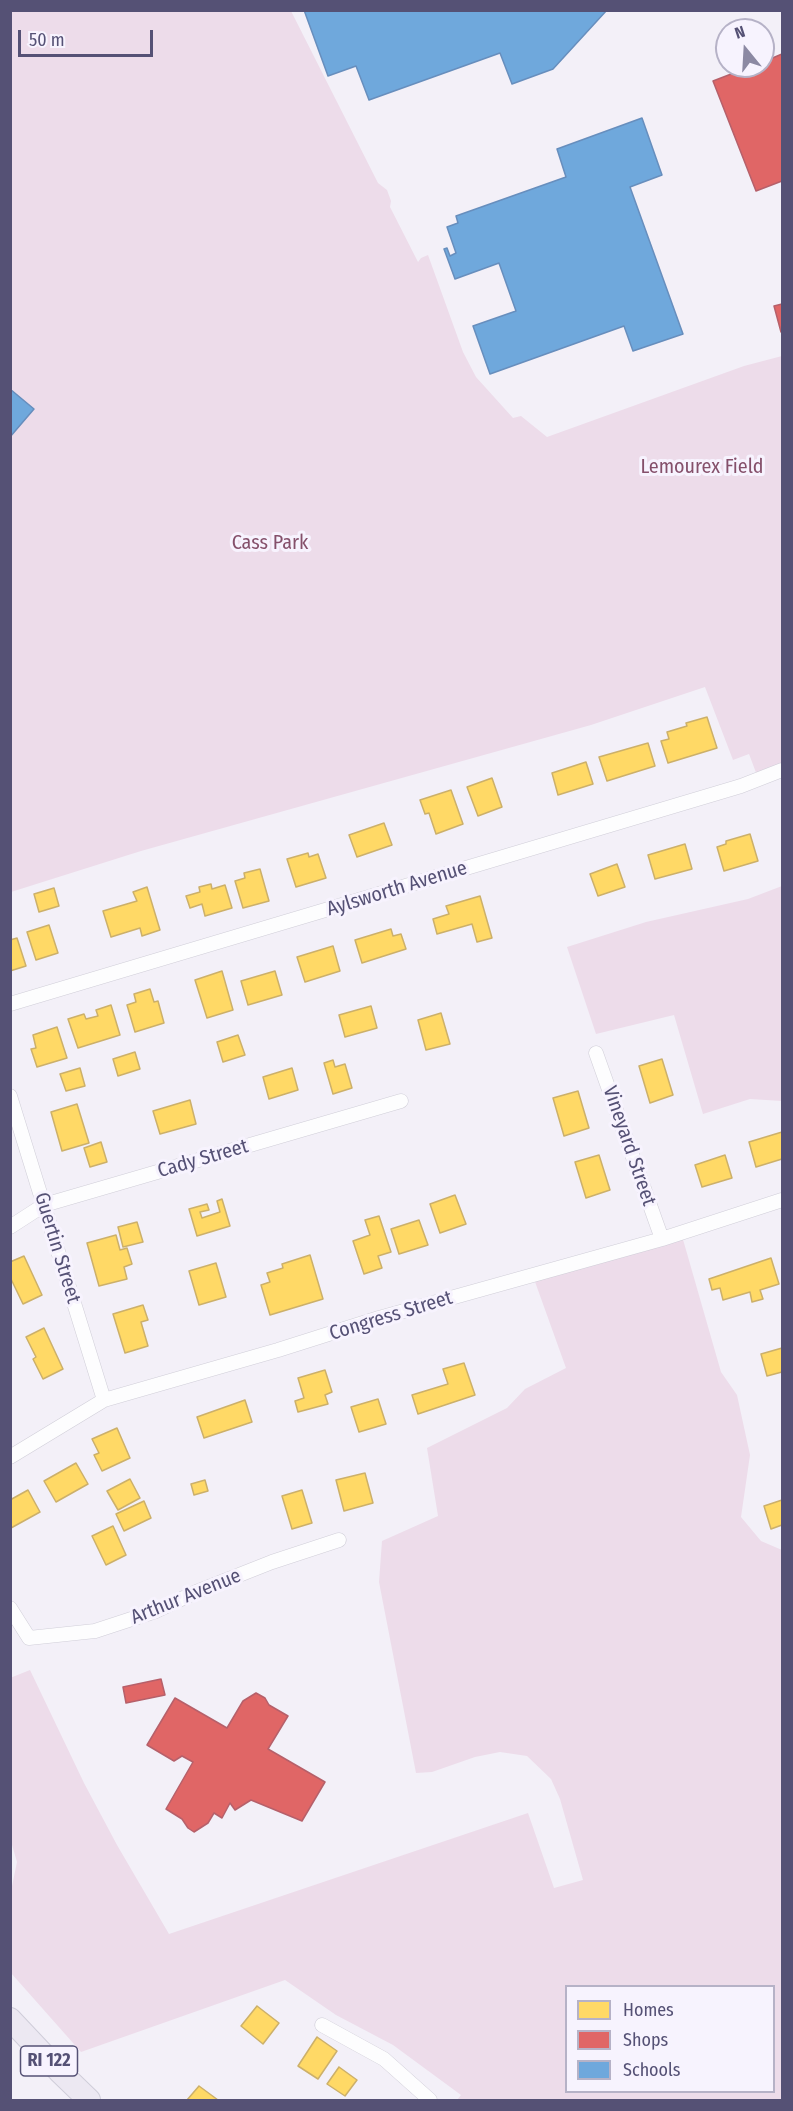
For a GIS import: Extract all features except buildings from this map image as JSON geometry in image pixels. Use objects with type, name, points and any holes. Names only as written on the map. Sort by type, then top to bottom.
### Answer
[{"type":"main road","name":"RI 122","points":[[10,2019],[58,2072],[89,2100]]},
{"type":"street","name":"Aylsworth Avenue","points":[[10,1004],[741,786],[783,770]]},
{"type":"street","name":"Vineyard Street","points":[[597,1053],[662,1239]]},
{"type":"street","name":"Guertin Street","points":[[10,1096],[104,1400]]},
{"type":"street","name":"Cady Street","points":[[10,1227],[44,1205],[401,1101]]},
{"type":"street","name":"Congress Street","points":[[10,1457],[104,1400],[278,1350],[379,1318],[662,1239],[783,1200]]},
{"type":"street","name":"Arthur Avenue","points":[[10,1608],[29,1638],[95,1631],[156,1611],[196,1592],[272,1562],[339,1540]]},
{"type":"street","points":[[322,2025],[384,2058],[430,2100]]},
{"type":"green space","name":"Cass Park","points":[[10,11],[291,11],[378,183],[387,190],[391,201],[390,207],[418,262],[428,255],[463,352],[476,377],[513,418],[521,416],[547,437],[744,366],[782,356],[782,770],[758,778],[749,754],[733,760],[705,687],[591,725],[141,851],[11,892]]},
{"type":"green space","points":[[782,886],[782,1101],[750,1099],[703,1114],[674,1015],[596,1034],[567,947],[646,922],[748,899]]},
{"type":"green space","points":[[682,1236],[721,1372],[737,1395],[750,1455],[741,1517],[761,1541],[782,1550],[782,2100],[457,2100],[461,2095],[393,2045],[336,2015],[285,1980],[81,2052],[11,1973],[11,1891],[17,1862],[10,1838],[10,1678],[30,1670],[84,1783],[169,1934],[528,1813],[554,1888],[583,1880],[560,1799],[551,1779],[527,1756],[500,1752],[475,1757],[432,1772],[416,1773],[379,1582],[382,1541],[438,1516],[427,1448],[507,1408],[525,1389],[566,1368],[534,1279]]},
{"type":"park label","name":"Lemourex Field","points":[[702,467]]}]
